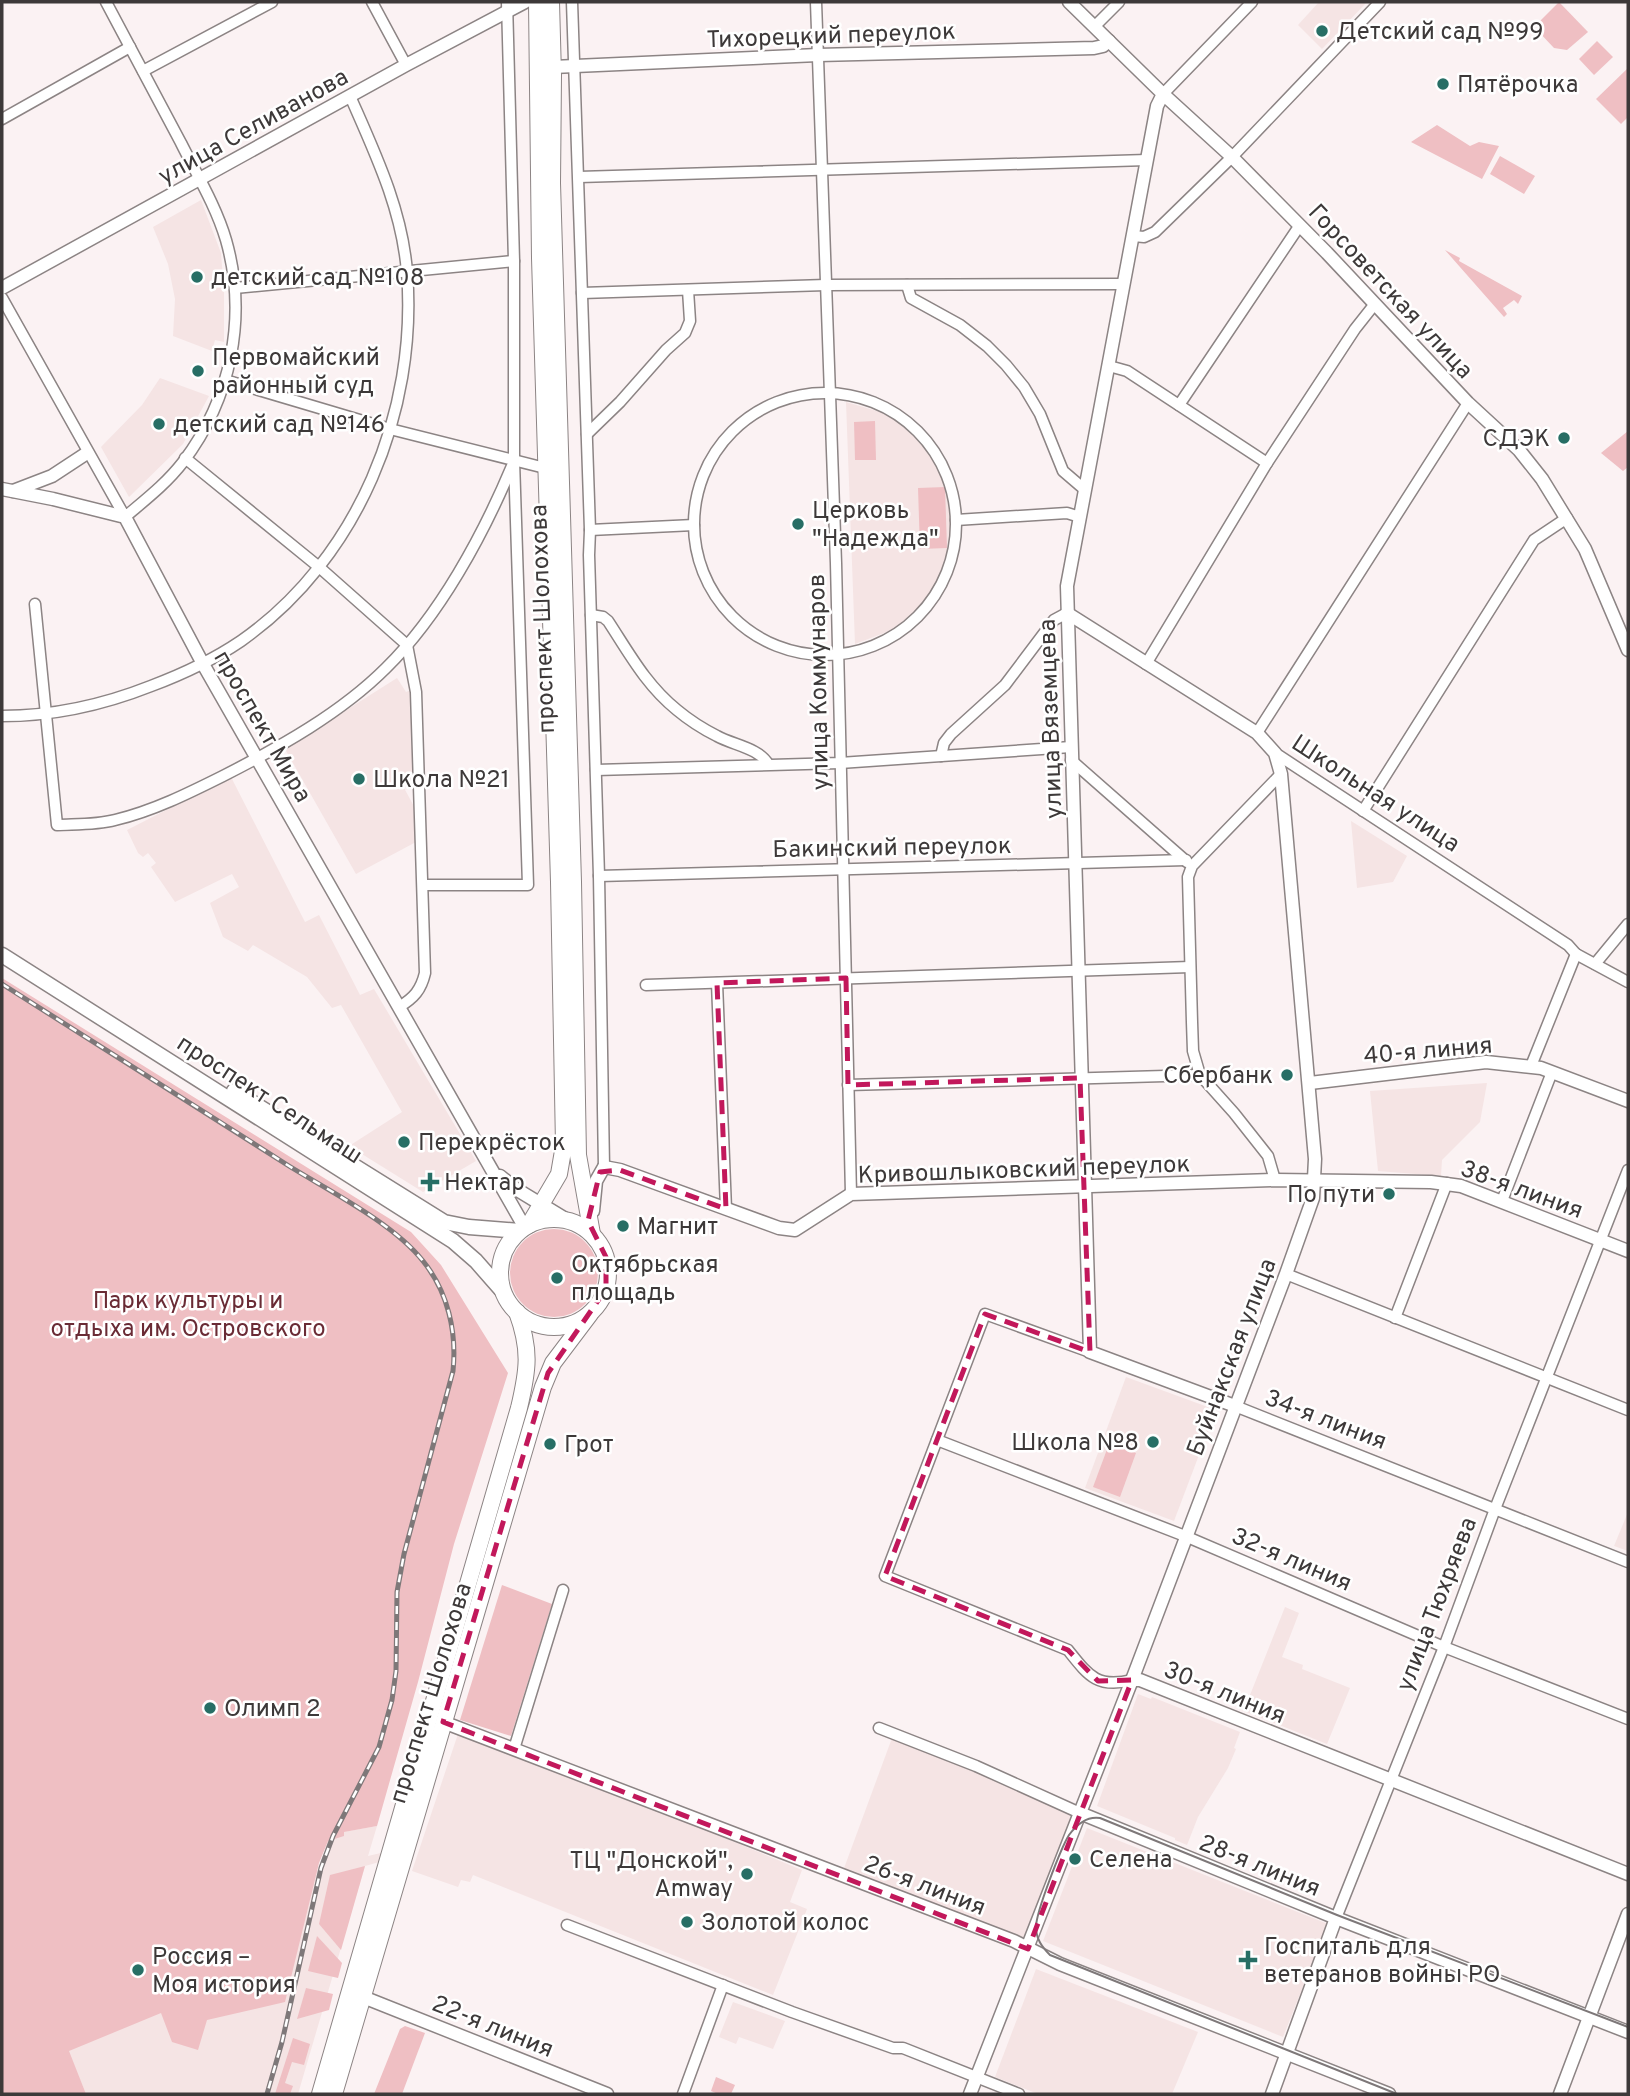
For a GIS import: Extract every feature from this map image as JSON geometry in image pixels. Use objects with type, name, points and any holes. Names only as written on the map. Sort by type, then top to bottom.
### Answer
[{"type":"main road","name":"проспект Шолохова","points":[[525,1228],[559,1174],[564,1145],[559,868],[540,258],[537,2]]},
{"type":"main road","name":"проспект Шолохова","points":[[551,2],[552,183],[573,882],[578,1157],[590,1228]]},
{"type":"main road","name":"проспект Сельмаш","points":[[2,944],[433,1216],[455,1225],[525,1228]]},
{"type":"main road","name":"проспект Сельмаш","points":[[2,955],[453,1241],[476,1261],[504,1293]]},
{"type":"main road","points":[[542,1220],[567,1220],[590,1228],[606,1257],[608,1278],[601,1301],[590,1314],[569,1325],[551,1327],[529,1321],[516,1312],[504,1293],[500,1275],[502,1259],[507,1247],[525,1228],[542,1220]]},
{"type":"main road","name":"проспект Шолохова","points":[[320,2094],[519,1408],[526,1380],[527,1340],[516,1312]]},
{"type":"main road","name":"проспект Шолохова","points":[[334,2094],[543,1387],[553,1363],[590,1314]]},
{"type":"street","points":[[6,490],[125,517],[161,486],[186,458],[206,426],[225,380],[234,344],[235,288],[225,238],[200,180],[106,2]]},
{"type":"street","points":[[143,71],[272,2]]},
{"type":"street","points":[[373,2],[405,65]]},
{"type":"street","name":"улица Селиванова","points":[[2,288],[200,180],[507,6],[525,2]]},
{"type":"street","points":[[572,2],[600,876],[603,1164],[596,1181],[590,1228]]},
{"type":"street","name":"улица Коммунаров","points":[[816,2],[831,393],[851,1194]]},
{"type":"street","name":"Горсоветская улица","points":[[1069,2],[1232,157],[1468,403],[1519,450],[1542,479],[1585,550],[1628,650]]},
{"type":"street","points":[[1095,26],[1119,2]]},
{"type":"street","points":[[1163,94],[1252,2]]},
{"type":"street","points":[[1133,236],[1144,237],[1155,232],[1232,157],[1380,2]]},
{"type":"street","points":[[423,885],[527,886],[514,461],[507,6]]},
{"type":"street","name":"Тихорецкий переулок","points":[[553,66],[818,55],[1094,48],[1109,41]]},
{"type":"street","points":[[2,119],[130,47]]},
{"type":"street","name":"улица Вяземцева","points":[[1090,1352],[1067,586],[1157,106],[1163,94]]},
{"type":"street","points":[[2,716],[71,710],[127,696],[203,664],[242,640],[286,603],[319,568],[349,523],[364,495],[390,429],[401,389],[407,352],[407,272],[401,227],[383,172],[350,96]]},
{"type":"street","points":[[579,177],[1147,160]]},
{"type":"street","points":[[1179,405],[1300,225]]},
{"type":"street","points":[[235,288],[513,261]]},
{"type":"street","points":[[582,293],[826,285],[1124,284]]},
{"type":"street","points":[[908,285],[911,298],[960,325],[1006,365],[1024,387],[1040,414],[1063,471],[1084,489]]},
{"type":"street","points":[[587,434],[685,333],[690,321],[688,290]]},
{"type":"street","name":"проспект Мира","points":[[2,298],[125,517],[203,664],[495,1171],[525,1228]]},
{"type":"street","points":[[1146,664],[1266,463],[1354,329],[1374,305]]},
{"type":"street","points":[[1109,366],[1127,371],[1266,463]]},
{"type":"street","points":[[225,380],[390,429],[545,468]]},
{"type":"street","points":[[831,393],[854,395],[883,406],[906,421],[930,445],[945,471],[954,499],[956,520],[950,563],[939,588],[924,610],[885,640],[858,651],[817,655],[786,649],[766,641],[737,621],[713,592],[696,546],[694,525],[696,500],[703,476],[719,448],[734,431],[754,414],[781,401],[804,395],[831,393]]},
{"type":"street","points":[[1257,733],[1468,403]]},
{"type":"street","points":[[6,490],[52,476],[87,453]]},
{"type":"street","points":[[186,458],[407,645],[416,692],[425,973],[422,986],[414,997],[399,1007]]},
{"type":"street","points":[[35,604],[57,825],[115,820],[187,794],[257,759],[345,702],[386,669],[407,645],[447,588],[497,502],[514,461]]},
{"type":"street","points":[[52,476],[50,487],[53,499]]},
{"type":"street","points":[[956,520],[1067,513],[1080,517]]},
{"type":"street","points":[[1363,811],[1534,540],[1567,518]]},
{"type":"street","points":[[590,530],[694,525]]},
{"type":"street","points":[[940,756],[944,743],[951,734],[1005,685],[1054,620],[1067,612]]},
{"type":"street","name":"Школьная улица","points":[[1067,612],[1257,733],[1275,753],[1569,945],[1576,954],[1628,982]]},
{"type":"street","points":[[591,615],[603,617],[608,621],[643,675],[677,710],[720,738],[758,753],[768,764]]},
{"type":"street","points":[[596,770],[1071,753],[1189,863]]},
{"type":"street","name":"Буйнакская улица","points":[[970,2094],[1132,1680],[1313,1198],[1315,1159],[1310,1083],[1282,774],[1275,753]]},
{"type":"street","points":[[1275,1180],[1268,1156],[1200,1075],[1194,1051],[1188,877],[1189,863],[1282,774]]},
{"type":"street","name":"Бакинский переулок","points":[[600,876],[1189,863]]},
{"type":"street","points":[[1595,964],[1628,924]]},
{"type":"street","points":[[1531,1066],[1576,954]]},
{"type":"street","points":[[646,985],[1190,967]]},
{"type":"street","points":[[717,983],[726,1209]]},
{"type":"street","name":"40-я линия","points":[[1310,1083],[1486,1062],[1531,1066],[1628,1101]]},
{"type":"street","points":[[1502,1201],[1552,1072]]},
{"type":"street","points":[[849,1085],[1200,1075]]},
{"type":"street","points":[[578,1157],[603,1164]]},
{"type":"street","name":"Кривошлыковский переулок","points":[[603,1164],[779,1228],[795,1230],[851,1194],[1314,1180]]},
{"type":"street","name":"улица Тюхряева","points":[[1272,2094],[1336,1918],[1628,1170]]},
{"type":"street","name":"проспект Мира","points":[[495,1171],[541,1206],[567,1220]]},
{"type":"street","name":"38-я линия","points":[[1314,1180],[1447,1183],[1461,1186],[1628,1251]]},
{"type":"street","points":[[1395,1318],[1447,1183]]},
{"type":"street","points":[[1286,1274],[1628,1410]]},
{"type":"street","name":"34-я линия","points":[[937,1440],[985,1314],[1235,1406],[1628,1562]]},
{"type":"street","name":"30-я линия","points":[[937,1440],[885,1576],[1068,1650],[1098,1681],[1117,1684],[1132,1680],[1152,1685],[1628,1874]]},
{"type":"street","name":"32-я линия","points":[[937,1440],[1185,1536],[1444,1647],[1628,1719]]},
{"type":"street","points":[[514,1749],[563,1590]]},
{"type":"street","name":"26-я линия","points":[[443,1722],[1014,1941],[1028,1950],[1389,2094]]},
{"type":"street","name":"28-я линия","points":[[879,1728],[976,1766],[1080,1813],[1336,1918],[1628,2032]]},
{"type":"street","points":[[1560,2094],[1628,1914]]},
{"type":"street","points":[[567,1925],[792,2012],[893,2048],[903,2048],[1018,2094]]},
{"type":"street","points":[[683,2094],[723,1985]]},
{"type":"street","name":"22-я линия","points":[[363,1997],[607,2094]]},
{"type":"highlighted area","points":[[846,978],[848,1085],[1080,1078],[1090,1352],[985,1314],[885,1576],[1068,1650],[1098,1681],[1132,1680],[1028,1949],[443,1722],[548,1373],[606,1289],[606,1257],[588,1221],[600,1172],[620,1170],[726,1209],[717,983]]},
{"type":"shaded area","name":"Детский сад №99","points":[[1319,2],[1367,2],[1322,49],[1298,25]]},
{"type":"shaded area","name":"детский сад №108","points":[[201,200],[221,253],[224,291],[224,342],[215,340],[212,351],[173,336],[175,299],[168,264],[153,227]]},
{"type":"shaded area","name":"детский сад №146","points":[[160,378],[209,396],[183,444],[129,497],[101,447],[142,405]]},
{"type":"shaded area","points":[[846,402],[884,413],[906,426],[925,444],[945,478],[954,516],[952,543],[945,569],[924,604],[892,630],[855,644]]},
{"type":"shaded area","name":"Школа №21","points":[[397,678],[406,692],[411,690],[415,782],[403,786],[417,812],[416,842],[356,874],[285,749]]},
{"type":"shaded area","points":[[231,777],[305,922],[319,915],[360,995],[374,989],[476,1161],[423,1192],[349,1146],[402,1112],[341,1005],[332,1008],[307,977],[253,945],[248,951],[223,937],[210,903],[239,887],[232,874],[175,902],[151,867],[156,863],[148,853],[143,857],[138,853],[127,830]]},
{"type":"shaded area","points":[[1351,821],[1407,856],[1393,882],[1357,888]]},
{"type":"shaded area","points":[[2,980],[343,1832],[377,1826],[368,1856],[385,1852],[383,1861],[365,1866],[298,2094],[86,2094],[68,2051],[318,1870],[330,1834]]},
{"type":"shaded area","points":[[1487,1083],[1480,1122],[1442,1160],[1441,1176],[1378,1171],[1370,1091]]},
{"type":"shaded area","name":"Школа №8","points":[[1126,1377],[1216,1410],[1174,1521],[1085,1488]]},
{"type":"shaded area","points":[[1628,1512],[1628,1551],[1614,1546]]},
{"type":"shaded area","points":[[1285,1607],[1299,1613],[1282,1657],[1303,1665],[1302,1669],[1350,1688],[1327,1744],[1239,1709],[1240,1704],[1246,1705]]},
{"type":"shaded area","points":[[1138,1694],[1240,1732],[1228,1768],[1198,1817],[1187,1845],[1097,1806]]},
{"type":"shaded area","points":[[460,1728],[802,1870],[790,1902],[807,1909],[773,1995],[473,1875],[470,1882],[461,1880],[458,1887],[412,1871]]},
{"type":"shaded area","points":[[892,1738],[1067,1810],[1073,1815],[1028,1935],[1023,1939],[843,1871]]},
{"type":"shaded area","points":[[1087,1828],[1328,1924],[1283,2037],[1043,1941]]},
{"type":"shaded area","points":[[1036,1969],[1198,2032],[1172,2094],[1038,2094],[995,2077]]},
{"type":"shaded area","points":[[733,2002],[785,2021],[773,2049],[739,2037],[736,2044],[719,2037]]},
{"type":"green space","points":[[1559,2],[1588,32],[1567,50],[1554,48],[1537,30],[1538,23]]},
{"type":"green space","points":[[1597,41],[1613,57],[1594,75],[1579,59]]},
{"type":"green space","points":[[1627,69],[1628,117],[1621,124],[1596,99]]},
{"type":"green space","points":[[1437,125],[1470,146],[1479,142],[1499,146],[1482,179],[1411,142]]},
{"type":"green space","points":[[1500,156],[1535,176],[1524,194],[1490,174]]},
{"type":"green space","points":[[1445,250],[1460,258],[1459,261],[1522,296],[1518,304],[1514,300],[1503,308],[1507,314],[1504,317]]},
{"type":"green space","points":[[875,421],[876,460],[855,460],[854,422]]},
{"type":"green space","points":[[1628,431],[1628,467],[1623,471],[1601,453]]},
{"type":"green space","points":[[945,487],[947,548],[920,549],[918,488]]},
{"type":"green space","name":"Парк культуры и отдыха им. Островского","points":[[2,978],[411,1232],[441,1265],[508,1373],[454,1544],[377,1826],[344,1832],[344,1836],[328,1841],[319,1863],[285,2002],[207,2020],[198,2050],[172,2042],[161,2013],[69,2051],[86,2094],[2,2094]]},
{"type":"green space","points":[[554,1229],[571,1232],[585,1242],[595,1256],[598,1273],[595,1290],[585,1304],[571,1314],[554,1317],[537,1314],[523,1304],[513,1290],[510,1273],[513,1256],[523,1242],[537,1232]]},
{"type":"green space","points":[[1109,1444],[1136,1453],[1120,1497],[1093,1487]]},
{"type":"green space","points":[[502,1585],[552,1604],[511,1736],[460,1720]]},
{"type":"green space","points":[[365,1866],[341,1950],[319,1924],[330,1875]]},
{"type":"green space","points":[[317,1936],[342,1963],[338,1978],[308,1971]]},
{"type":"green space","points":[[306,1988],[333,1994],[329,2010],[297,2019]]},
{"type":"green space","points":[[405,2026],[425,2033],[402,2094],[374,2094],[400,2029]]},
{"type":"green space","points":[[293,2038],[310,2044],[304,2065],[292,2062],[285,2083],[293,2086],[290,2094],[275,2094]]},
{"type":"green space","points":[[716,2077],[735,2085],[731,2094],[711,2091]]},
{"type":"tram line","points":[[1397,2094],[1050,1955],[1038,1939],[1037,1919],[1055,1866],[1072,1831],[1087,1820],[1100,1818],[1337,1915],[1628,2027]]},
{"type":"railway","points":[[2,984],[378,1221],[423,1261],[439,1286],[449,1313],[454,1342],[453,1371],[404,1554],[397,1592],[396,1671],[392,1700],[379,1747],[333,1836],[321,1868],[282,2042],[267,2094]]},
{"type":"place","name":"Детский сад №99","points":[[1322,31]]},
{"type":"place","name":"Пятёрочка","points":[[1443,84]]},
{"type":"place","name":"детский сад №108","points":[[197,277]]},
{"type":"place","name":"Первомайский районный суд","points":[[198,371]]},
{"type":"place","name":"детский сад №146","points":[[159,424]]},
{"type":"place","name":"СДЭК","points":[[1564,438]]},
{"type":"place","name":"Церковь \"Надежда\"","points":[[798,524]]},
{"type":"place","name":"Школа №21","points":[[359,779]]},
{"type":"place","name":"Сбербанк","points":[[1287,1075]]},
{"type":"place","name":"Перекрёсток","points":[[404,1142]]},
{"type":"place","name":"Нектар","points":[[430,1182]]},
{"type":"place","name":"По пути","points":[[1389,1194]]},
{"type":"place","name":"Магнит","points":[[623,1226]]},
{"type":"place","name":"Октябрьская площадь","points":[[557,1278]]},
{"type":"place","name":"Школа №8","points":[[1153,1442]]},
{"type":"place","name":"Грот","points":[[550,1444]]},
{"type":"place","name":"Олимп 2","points":[[210,1708]]},
{"type":"place","name":"Селена","points":[[1075,1859]]},
{"type":"place","name":"ТЦ \"Донской\", Amway","points":[[747,1874]]},
{"type":"place","name":"Золотой колос","points":[[687,1922]]},
{"type":"place","name":"Госпиталь для ветеранов войны РО","points":[[1248,1960]]},
{"type":"place","name":"Россия – Моя история","points":[[138,1970]]}]
